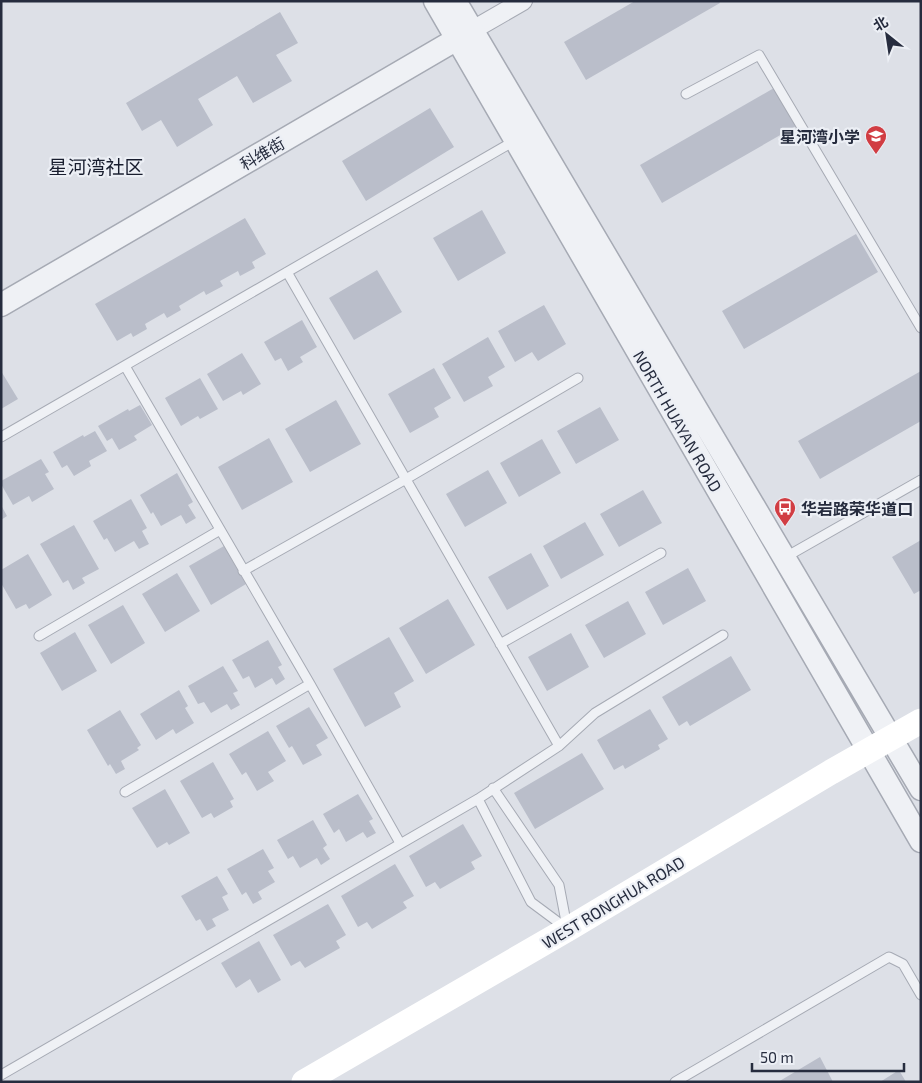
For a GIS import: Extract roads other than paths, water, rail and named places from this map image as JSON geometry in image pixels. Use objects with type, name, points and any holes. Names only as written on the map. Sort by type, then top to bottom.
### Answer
[{"type":"main road","name":"WEST RONGHUA ROAD","points":[[304,1082],[921,721]]},
{"type":"street","name":"NORTH HUAYAN ROAD","points":[[435,1],[464,35],[784,558],[921,789]]},
{"type":"street","name":"NORTH HUAYAN ROAD","points":[[455,1],[464,35],[516,140],[921,841]]},
{"type":"street","name":"科维街","points":[[1,305],[523,1]]},
{"type":"lane","points":[[686,94],[759,55],[921,328]]},
{"type":"lane","points":[[1,437],[516,140]]},
{"type":"lane","points":[[287,272],[559,746]]},
{"type":"lane","points":[[125,366],[310,684],[400,844]]},
{"type":"lane","points":[[243,571],[406,479],[578,378]]},
{"type":"lane","points":[[784,558],[921,480]]},
{"type":"lane","points":[[39,636],[220,530]]},
{"type":"lane","points":[[500,644],[661,553]]},
{"type":"lane","points":[[1,1075],[478,799],[559,746],[594,713],[723,635]]},
{"type":"lane","points":[[125,792],[310,684]]},
{"type":"lane","points":[[493,788],[559,886],[568,929]]},
{"type":"lane","points":[[478,799],[531,902],[568,929]]},
{"type":"lane","points":[[675,1082],[888,958],[902,964],[921,995]]},
{"type":"place","name":"星河湾小学","points":[[876,155]]},
{"type":"place","name":"华岩路荣华道口","points":[[785,527]]},
{"type":"district","name":"星河湾社区","points":[[96,166]]}]
